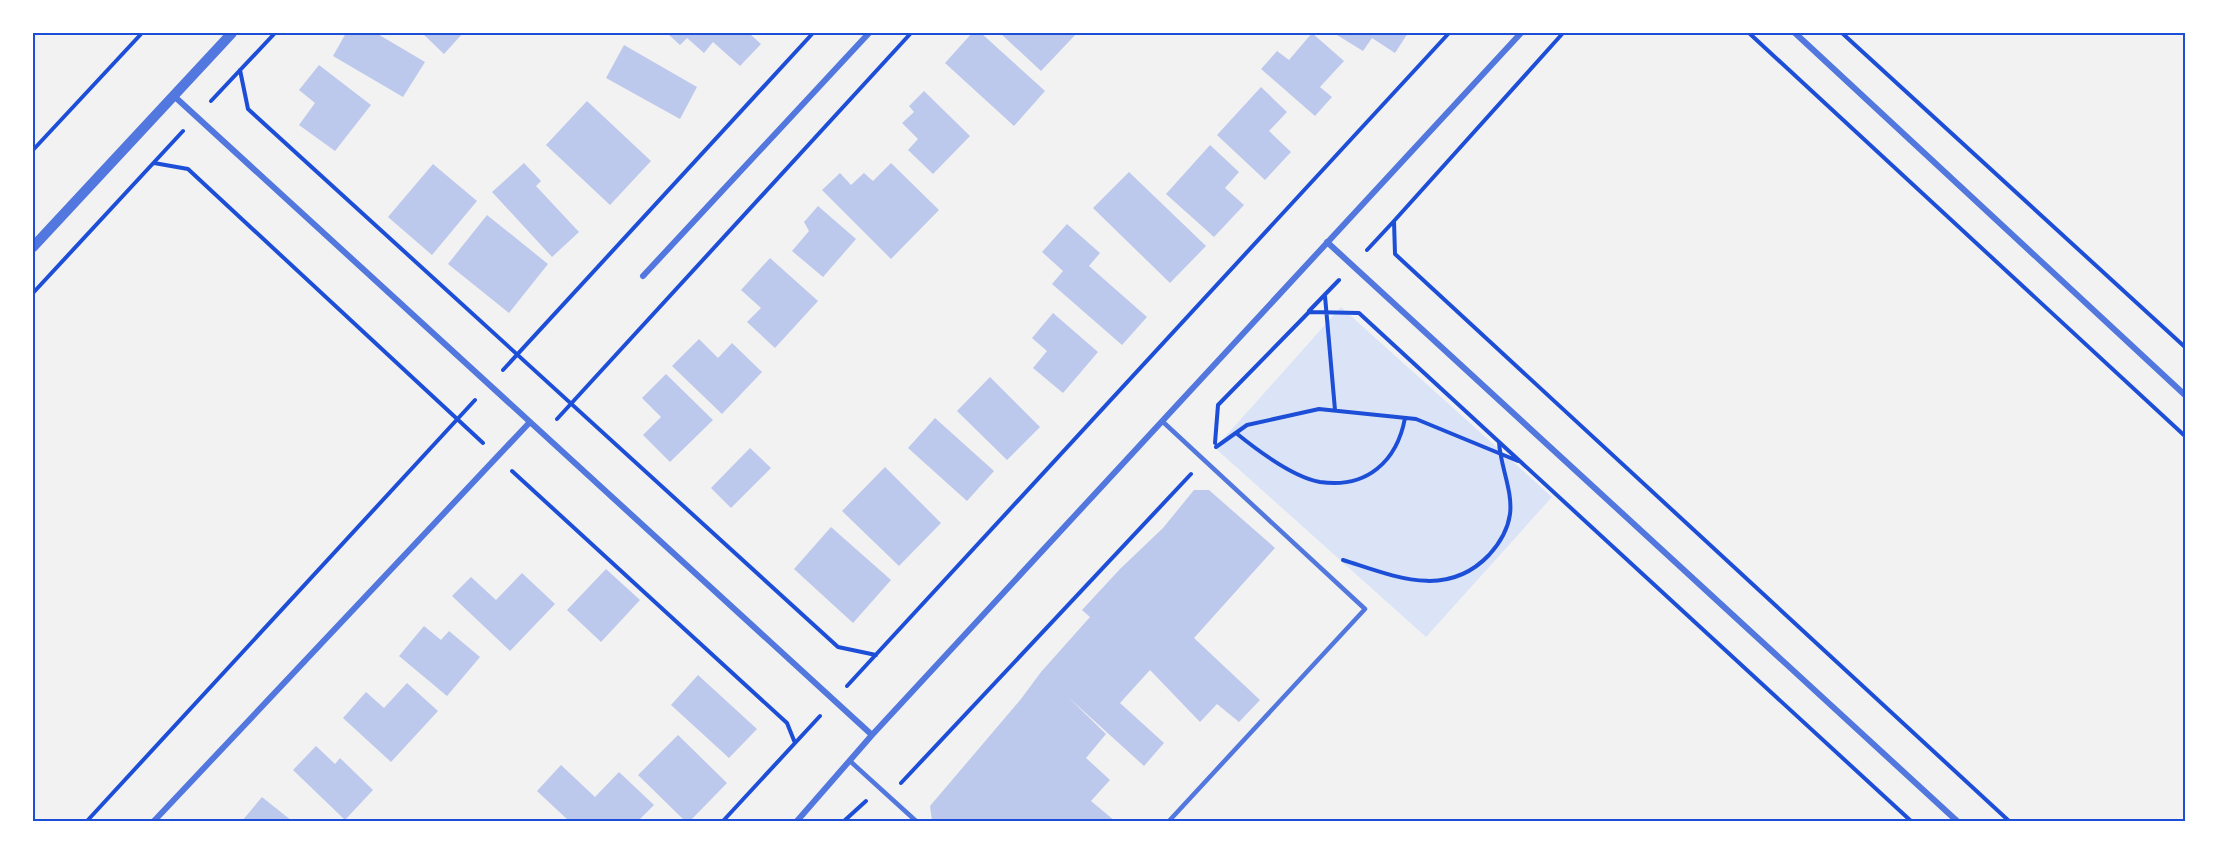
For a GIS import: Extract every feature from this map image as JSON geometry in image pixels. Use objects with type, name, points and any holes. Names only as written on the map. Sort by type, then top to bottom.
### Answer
[{"type":"street","points":[[33,247],[232,33]]},
{"type":"street","points":[[643,276],[869,33]]},
{"type":"street","points":[[797,821],[872,735],[1521,33]]},
{"type":"street","points":[[1795,33],[2186,396]]},
{"type":"street","points":[[174,96],[872,735]]},
{"type":"street","points":[[1327,242],[1957,821]]},
{"type":"street","points":[[154,821],[530,422]]},
{"type":"lane","points":[[1162,421],[1365,609],[1169,821]]},
{"type":"lane","points":[[850,761],[916,821]]},
{"type":"path","points":[[33,150],[142,33]]},
{"type":"path","points":[[33,293],[275,33]]},
{"type":"path","points":[[87,821],[813,33]]},
{"type":"path","points":[[723,821],[1449,33]]},
{"type":"path","points":[[1563,33],[1394,221],[1395,254],[2009,821]]},
{"type":"path","points":[[1749,33],[2186,437]]},
{"type":"path","points":[[1842,33],[2186,348]]},
{"type":"path","points":[[240,70],[248,109],[838,647],[876,655]]},
{"type":"path","points":[[1325,295],[1335,410]]},
{"type":"path","points":[[1224,456],[1215,447],[1218,405],[1309,312],[1359,313],[1911,821]]},
{"type":"path","points":[[844,821],[880,788],[903,783],[1215,447],[1247,425],[1319,409],[1416,418],[1521,463]]},
{"type":"path","points":[[1236,433],[1286,467],[1318,482],[1338,483],[1370,474],[1383,465],[1402,437],[1405,418]]},
{"type":"path","points":[[1339,559],[1394,576],[1418,580],[1452,580],[1479,565],[1505,531],[1510,514],[1509,496],[1498,441]]},
{"type":"shaded area","points":[[1341,307],[1552,497],[1426,637],[1215,448]]},
{"type":"building","points":[[346,33],[376,33],[425,62],[403,97],[333,56]]},
{"type":"building","points":[[422,33],[463,33],[444,54]]},
{"type":"building","points":[[667,33],[749,33],[761,44],[740,66],[713,42],[704,53],[687,38],[680,45]]},
{"type":"building","points":[[972,33],[981,33],[1045,91],[1014,126],[945,63]]},
{"type":"building","points":[[1000,33],[1077,33],[1041,71]]},
{"type":"building","points":[[1312,33],[1344,61],[1320,87],[1332,97],[1315,116],[1261,69],[1277,51],[1289,60]]},
{"type":"building","points":[[1338,33],[1408,33],[1395,53],[1372,38],[1363,51],[1337,35]]},
{"type":"building","points":[[624,45],[697,87],[680,119],[606,78]]},
{"type":"building","points":[[319,65],[371,105],[335,151],[299,125],[315,103],[299,90]]},
{"type":"building","points":[[1261,87],[1287,112],[1269,131],[1291,152],[1265,180],[1217,135]]},
{"type":"building","points":[[924,91],[970,136],[933,174],[908,150],[918,139],[902,123],[914,112],[909,106]]},
{"type":"building","points":[[587,101],[651,161],[610,205],[546,145]]},
{"type":"building","points":[[1210,145],[1239,172],[1225,188],[1244,205],[1214,237],[1166,194]]},
{"type":"building","points":[[524,163],[541,181],[536,186],[579,232],[552,257],[492,192]]},
{"type":"building","points":[[891,163],[939,210],[891,259],[822,190],[840,173],[851,185],[864,173],[873,181]]},
{"type":"building","points":[[433,164],[477,201],[432,255],[388,217]]},
{"type":"building","points":[[1129,172],[1206,246],[1170,283],[1093,208]]},
{"type":"building","points":[[818,206],[856,239],[823,277],[792,251],[809,231],[804,222]]},
{"type":"building","points":[[487,215],[548,264],[509,313],[448,264]]},
{"type":"building","points":[[1067,224],[1100,253],[1089,266],[1147,317],[1122,345],[1052,284],[1063,271],[1042,252]]},
{"type":"building","points":[[770,258],[818,301],[775,348],[747,322],[761,308],[741,290]]},
{"type":"building","points":[[1053,313],[1098,352],[1063,393],[1033,368],[1047,351],[1032,338]]},
{"type":"building","points":[[699,339],[718,358],[732,343],[762,372],[722,414],[672,366]]},
{"type":"building","points":[[666,374],[713,420],[670,462],[643,435],[661,417],[642,398]]},
{"type":"building","points":[[990,377],[1040,427],[1007,460],[957,411]]},
{"type":"building","points":[[935,418],[994,471],[967,501],[908,448]]},
{"type":"building","points":[[750,448],[771,468],[731,508],[711,488]]},
{"type":"building","points":[[885,467],[941,523],[899,566],[842,511]]},
{"type":"building","points":[[1194,490],[1209,490],[1275,548],[1194,638],[1260,700],[1239,722],[1217,704],[1200,722],[1150,670],[1120,703],[1164,743],[1144,766],[1068,697],[1106,734],[1086,758],[1110,780],[1091,801],[1115,821],[932,821],[930,806],[1021,699],[1041,672],[1090,617],[1082,610],[1163,528]]},
{"type":"building","points":[[831,527],[891,580],[853,623],[794,569]]},
{"type":"building","points":[[606,569],[640,600],[601,642],[567,610]]},
{"type":"building","points":[[522,573],[555,604],[510,651],[452,596],[471,577],[496,600]]},
{"type":"building","points":[[424,626],[441,640],[449,631],[480,657],[447,696],[399,656]]},
{"type":"building","points":[[698,675],[757,729],[729,758],[671,705]]},
{"type":"building","points":[[407,683],[438,711],[391,762],[343,718],[366,692],[384,708]]},
{"type":"building","points":[[678,735],[727,783],[690,821],[685,821],[638,775]]},
{"type":"building","points":[[316,746],[335,764],[340,758],[373,790],[345,820],[293,770]]},
{"type":"building","points":[[561,765],[595,797],[619,772],[654,805],[638,821],[569,821],[537,791]]},
{"type":"building","points":[[262,797],[292,821],[242,821]]}]
